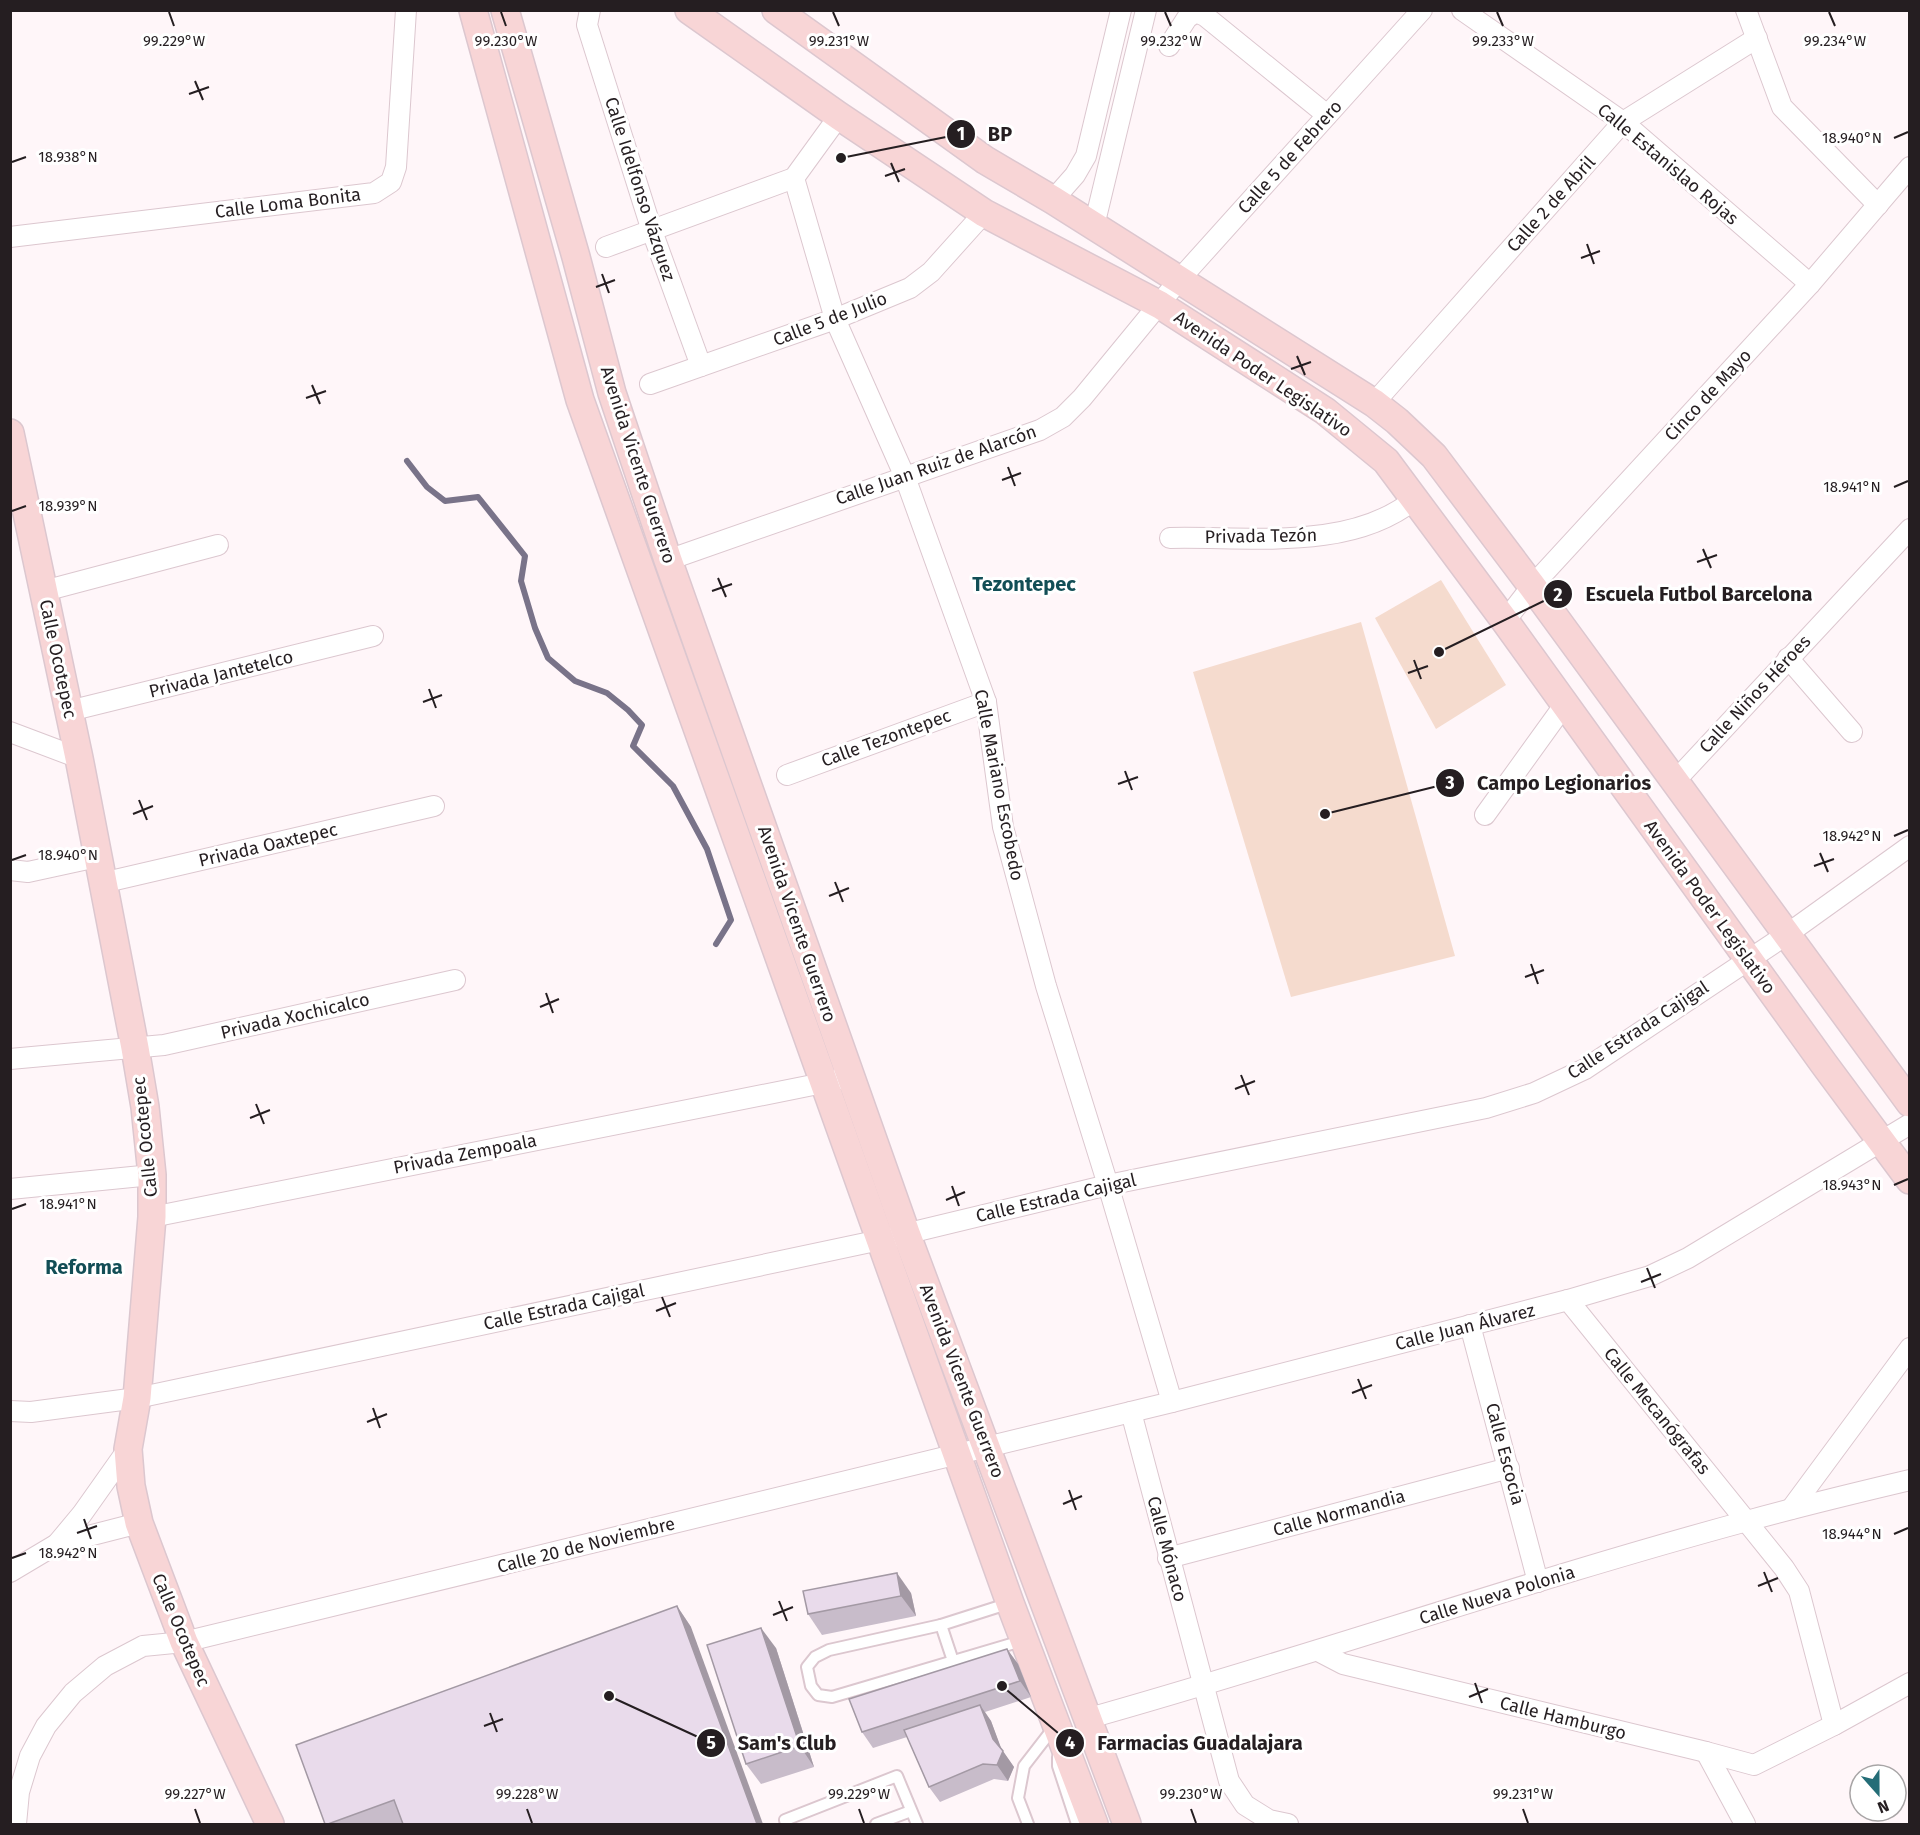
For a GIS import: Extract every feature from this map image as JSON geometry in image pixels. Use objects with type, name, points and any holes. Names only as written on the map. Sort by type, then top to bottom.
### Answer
[{"type":"main road","name":"Avenida Vicente Guerrero","points":[[473,10],[580,400],[1010,1603],[1094,1824]]},
{"type":"main road","name":"Avenida Vicente Guerrero","points":[[505,10],[576,257],[612,393],[668,560],[906,1233],[1127,1824]]},
{"type":"main road","name":"Avenida Poder Legislativo","points":[[689,10],[839,116],[984,213],[1160,305],[1326,411],[1386,461],[1506,621],[1880,1143],[1910,1180]]},
{"type":"main road","name":"Avenida Poder Legislativo","points":[[776,10],[985,160],[1053,200],[1374,404],[1397,421],[1434,456],[1532,586],[1910,1103]]},
{"type":"main road","name":"Calle Ocotepec","points":[[10,433],[79,758],[145,1107],[152,1175],[152,1217],[137,1398],[129,1449],[132,1486],[139,1523],[184,1642],[270,1824]]},
{"type":"street","name":"Calle Loma Bonita","points":[[10,237],[374,193],[392,182],[396,167],[406,10]]},
{"type":"street","name":"Calle Idelfonso Vázquez","points":[[590,10],[587,25],[652,231],[701,366]]},
{"type":"street","points":[[1053,200],[1075,175],[1086,156],[1122,10]]},
{"type":"street","points":[[1094,226],[1146,10]]},
{"type":"street","name":"Calle 5 de Febrero","points":[[1160,305],[1179,280],[1422,10]]},
{"type":"street","name":"Calle Estanislao Rojas","points":[[1462,10],[1623,122],[1810,284]]},
{"type":"street","points":[[1746,10],[1782,107],[1878,205]]},
{"type":"street","points":[[1169,46],[1187,18],[1196,12],[1205,16],[1327,115]]},
{"type":"street","name":"Calle 2 de Abril","points":[[1374,404],[1623,122],[1757,38]]},
{"type":"street","points":[[606,247],[794,178],[839,116]]},
{"type":"street","name":"Cinco de Mayo","points":[[1506,621],[1532,586],[1810,284],[1878,205],[1907,176]]},
{"type":"street","name":"Calle Mariano Escobedo","points":[[794,178],[835,319],[905,477],[986,702],[1003,826],[1046,986],[1172,1402]]},
{"type":"street","name":"Calle 5 de Julio","points":[[650,384],[835,319],[910,288],[931,272],[984,213]]},
{"type":"street","name":"Calle Juan Ruiz de Alarcón","points":[[668,560],[1040,430],[1063,417],[1082,398],[1160,305]]},
{"type":"street","name":"Privada Tezón","points":[[1170,538],[1323,536],[1398,512],[1415,499]]},
{"type":"street","name":"Calle Niños Héroes","points":[[1675,781],[1910,528]]},
{"type":"street","points":[[44,591],[218,545]]},
{"type":"street","name":"Privada Jantetelco","points":[[69,711],[373,636]]},
{"type":"street","points":[[1788,658],[1852,732]]},
{"type":"street","name":"Calle Tezontepec","points":[[787,775],[986,702]]},
{"type":"street","points":[[1485,815],[1565,704]]},
{"type":"street","points":[[10,732],[79,758]]},
{"type":"street","name":"Privada Oaxtepec","points":[[10,870],[28,872],[100,870],[434,806]]},
{"type":"street","name":"Calle Estrada Cajigal","points":[[10,1411],[31,1412],[137,1398],[880,1240],[1108,1185],[1486,1108],[1534,1093],[1585,1069],[1786,935],[1910,846]]},
{"type":"street","name":"Privada Xochicalco","points":[[10,1059],[164,1045],[455,980]]},
{"type":"street","name":"Privada Zempoala","points":[[152,1217],[850,1076]]},
{"type":"street","name":"Calle Juan Álvarez","points":[[987,1448],[1568,1300],[1650,1276],[1688,1258],[1910,1124]]},
{"type":"street","points":[[10,1189],[152,1175]]},
{"type":"street","name":"Calle Mecanógrafas","points":[[1568,1300],[1800,1591],[1834,1725]]},
{"type":"street","name":"Calle Escocia","points":[[1470,1325],[1538,1582]]},
{"type":"street","points":[[1791,1509],[1910,1348]]},
{"type":"street","name":"Calle Mónaco","points":[[1131,1412],[1229,1781],[1245,1805],[1269,1820],[1288,1824]]},
{"type":"street","name":"Calle 20 de Noviembre","points":[[16,1824],[19,1792],[30,1756],[46,1726],[73,1693],[105,1666],[142,1646],[184,1642],[987,1448]]},
{"type":"street","points":[[57,1544],[82,1514],[129,1449]]},
{"type":"street","name":"Calle Normandia","points":[[1168,1558],[1509,1468]]},
{"type":"street","name":"Calle Nueva Polonia","points":[[1086,1719],[1204,1686],[1538,1582],[1746,1521],[1910,1480]]},
{"type":"street","points":[[10,1572],[57,1544],[139,1523]]},
{"type":"street","name":"Calle Hamburgo","points":[[1318,1651],[1343,1665],[1706,1752],[1754,1766],[1910,1683]]},
{"type":"street","points":[[1706,1752],[1745,1824]]},
{"type":"lane","points":[[1010,1603],[941,1625],[829,1650],[815,1657],[807,1667],[811,1686],[818,1695],[832,1697],[1025,1640]]},
{"type":"lane","points":[[941,1625],[953,1661]]},
{"type":"lane","points":[[1028,1824],[1018,1798],[1024,1766],[1057,1729]]},
{"type":"lane","points":[[1057,1729],[1058,1766],[1077,1824]]},
{"type":"lane","points":[[785,1822],[897,1776],[917,1824]]},
{"type":"lane","points":[[876,1824],[911,1811]]},
{"type":"shaded area","points":[[1441,580],[1506,685],[1436,729],[1375,618]]},
{"type":"shaded area","points":[[1361,622],[1455,956],[1291,997],[1193,672]]},
{"type":"building","points":[[897,1573],[901,1596],[808,1614],[803,1591]]},
{"type":"building","points":[[677,1606],[757,1824],[403,1824],[394,1800],[325,1824],[296,1745]]},
{"type":"building","points":[[761,1628],[800,1746],[746,1764],[707,1645]]},
{"type":"building","points":[[1007,1649],[1020,1681],[862,1732],[849,1699]]},
{"type":"building","points":[[980,1705],[993,1739],[1003,1751],[997,1765],[983,1764],[929,1787],[904,1730]]},
{"type":"waterway","points":[[407,461],[427,487],[445,501],[478,497],[525,556],[521,581],[535,628],[548,658],[575,681],[607,693],[642,725],[633,746],[673,786],[707,849],[731,920],[716,944]]},
{"type":"place","name":"BP","points":[[841,158]]},
{"type":"place","name":"Escuela Futbol Barcelona","points":[[1439,652]]},
{"type":"place","name":"Campo Legionarios","points":[[1325,814]]},
{"type":"place","name":"Farmacias Guadalajara","points":[[1002,1686]]},
{"type":"place","name":"Sam's Club","points":[[609,1696]]},
{"type":"district","name":"Tezontepec","points":[[1024,584]]},
{"type":"district","name":"Reforma","points":[[84,1267]]}]
